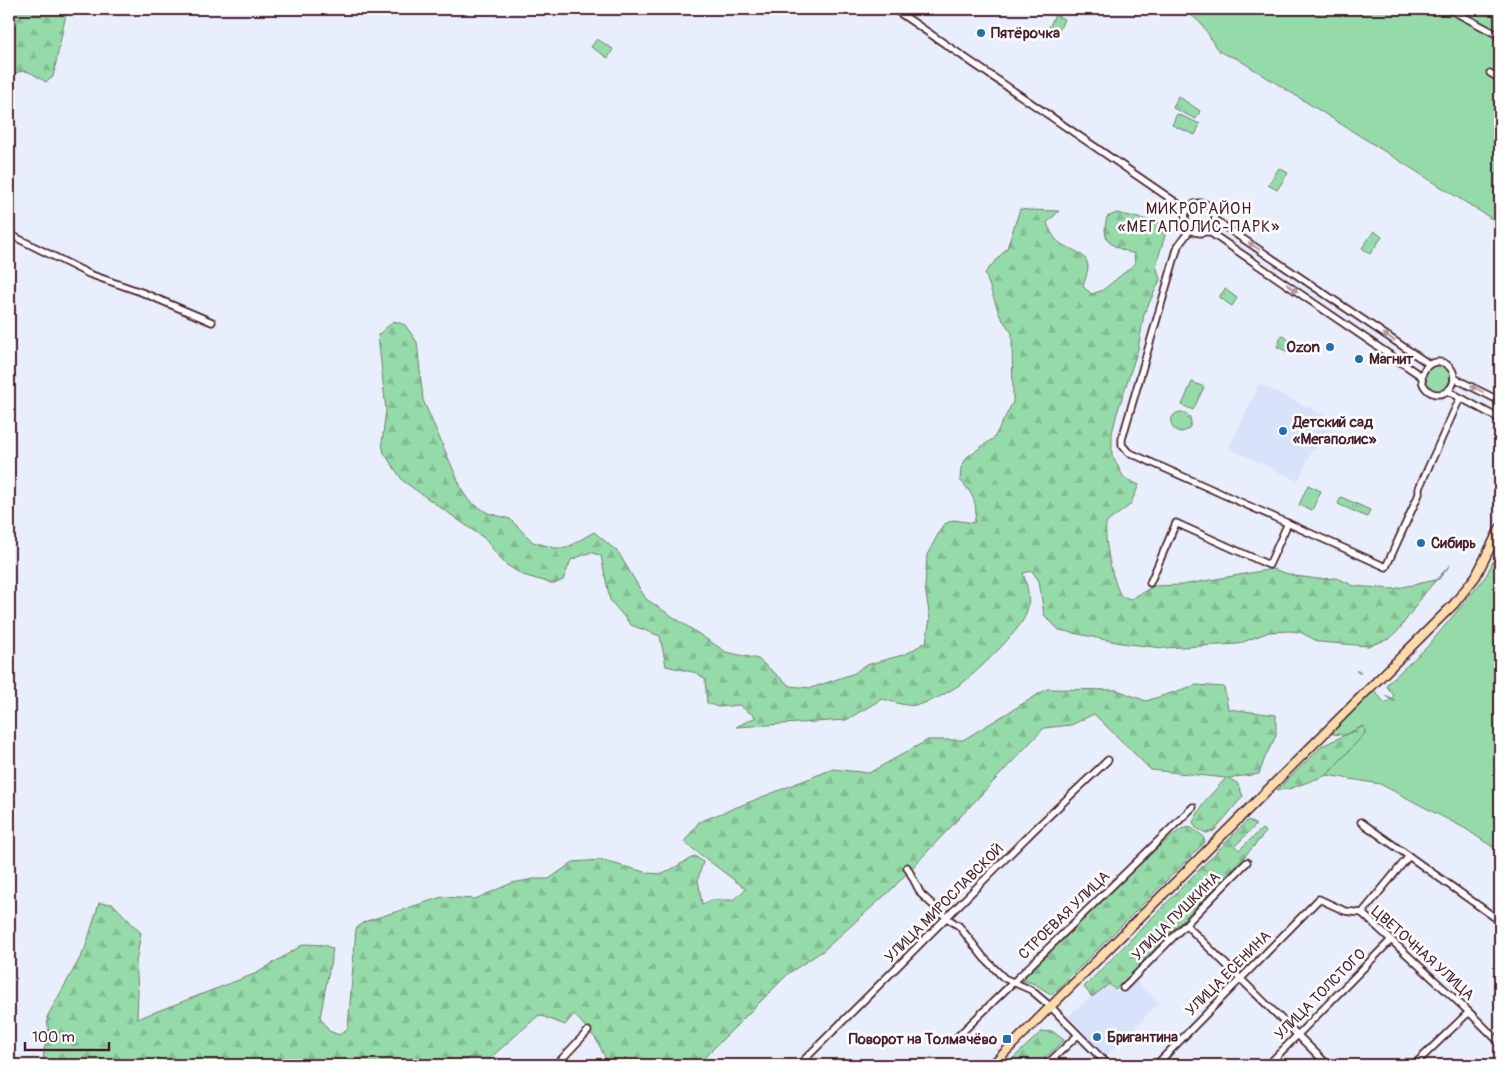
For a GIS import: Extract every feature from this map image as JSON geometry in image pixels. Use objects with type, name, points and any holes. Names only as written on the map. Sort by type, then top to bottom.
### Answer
[{"type":"main road","points":[[992,1065],[1454,604],[1476,576],[1500,528]]},
{"type":"street","points":[[894,9],[1186,210]]},
{"type":"street","points":[[1449,9],[1500,36]]},
{"type":"street","points":[[1490,73],[1500,79]]},
{"type":"street","points":[[1197,203],[1206,204],[1212,209],[1215,220],[1214,224],[1208,231],[1199,234],[1190,230],[1185,221],[1186,210],[1197,203]]},
{"type":"street","points":[[1215,220],[1430,364]]},
{"type":"street","points":[[1190,230],[1178,246],[1125,430],[1122,445],[1128,452],[1386,567],[1460,398]]},
{"type":"street","points":[[1208,231],[1421,376]]},
{"type":"street","points":[[9,234],[75,268],[156,298],[212,322]]},
{"type":"street","points":[[1440,362],[1446,364],[1453,372],[1454,378],[1448,392],[1435,395],[1429,393],[1422,382],[1421,376],[1430,364],[1440,362]]},
{"type":"street","points":[[1454,378],[1500,401]]},
{"type":"street","points":[[1448,392],[1500,419]]},
{"type":"street","points":[[9,507],[11,518]]},
{"type":"street","points":[[1150,583],[1176,523],[1269,565],[1288,523]]},
{"type":"street","name":"УЛИЦА МИРОСЛАВСКОЙ","points":[[799,1065],[1034,830],[1108,760]]},
{"type":"street","name":"СТРОЕВАЯ УЛИЦА","points":[[953,1041],[1193,808]]},
{"type":"street","points":[[1361,822],[1500,921]]},
{"type":"street","points":[[1362,913],[1409,856]]},
{"type":"street","name":"УЛИЦА ПУШКИНА","points":[[1123,988],[1247,862]]},
{"type":"street","points":[[907,867],[921,894],[947,918],[959,926],[984,958],[1004,978],[1031,990],[1051,1006],[1108,1065]]},
{"type":"street","name":"ЦВЕТОЧНАЯ УЛИЦА","points":[[1319,899],[1345,911],[1362,913],[1500,1044]]},
{"type":"street","name":"УЛИЦА ЕСЕНИНА","points":[[1156,1065],[1319,899]]},
{"type":"street","points":[[1186,925],[1328,1065]]},
{"type":"street","name":"УЛИЦА ТОЛСТОГО","points":[[1268,1065],[1390,940]]},
{"type":"street","points":[[1414,1065],[1468,1012]]},
{"type":"street","points":[[556,1065],[588,1032]]},
{"type":"street","points":[[1046,1065],[1078,1035]]},
{"type":"shaded area","name":"Детский сад «Мегаполис»","points":[[1259,384],[1337,421],[1315,450],[1312,451],[1298,481],[1229,448]]},
{"type":"shaded area","points":[[1136,981],[1159,1003],[1104,1056],[1068,1016],[1109,984],[1123,994]]},
{"type":"green space","points":[[9,9],[67,9],[53,77],[46,82],[32,73],[23,71],[9,78]]},
{"type":"green space","points":[[1183,9],[1500,9],[1500,224],[1236,58],[1222,53],[1215,46],[1200,23]]},
{"type":"green space","points":[[1055,15],[1064,19],[1056,38],[1046,34]]},
{"type":"green space","points":[[597,39],[613,49],[608,58],[591,47]]},
{"type":"green space","points":[[1178,96],[1200,111],[1196,119],[1173,108]]},
{"type":"green space","points":[[1177,114],[1200,124],[1195,135],[1172,125]]},
{"type":"green space","points":[[1279,168],[1288,173],[1277,190],[1268,185]]},
{"type":"green space","points":[[1020,209],[1059,211],[1047,223],[1048,226],[1058,241],[1079,253],[1085,259],[1088,267],[1083,287],[1092,294],[1103,290],[1135,264],[1134,254],[1114,246],[1107,238],[1105,226],[1107,217],[1117,213],[1161,223],[1166,232],[1156,265],[1160,280],[1144,314],[1138,349],[1112,433],[1112,455],[1124,478],[1139,485],[1130,505],[1106,523],[1109,560],[1121,596],[1131,599],[1154,586],[1182,585],[1273,569],[1295,576],[1318,579],[1337,578],[1354,586],[1393,589],[1436,580],[1398,631],[1389,639],[1368,646],[1319,642],[1300,632],[1290,631],[1269,632],[1238,644],[1163,648],[1121,643],[1059,630],[1044,615],[1039,581],[1032,571],[1023,573],[1029,598],[1026,614],[1016,630],[968,679],[939,697],[922,704],[912,705],[903,705],[882,699],[846,720],[736,727],[756,717],[739,705],[718,707],[707,703],[705,679],[697,673],[666,666],[660,636],[631,625],[610,600],[601,556],[591,552],[571,560],[563,580],[554,584],[523,575],[505,564],[484,538],[403,481],[384,453],[382,443],[386,410],[378,335],[394,321],[405,325],[417,342],[423,400],[463,492],[469,501],[488,513],[510,519],[533,542],[555,548],[566,548],[594,532],[618,552],[646,599],[726,652],[758,659],[790,686],[811,688],[855,673],[863,666],[906,654],[926,642],[930,619],[925,587],[927,555],[943,525],[953,520],[974,523],[976,510],[974,500],[960,480],[961,468],[967,457],[994,438],[1013,402],[1012,333],[1000,316],[985,273],[1007,248]]},
{"type":"green space","points":[[1374,231],[1382,237],[1370,254],[1362,248]]},
{"type":"green space","points":[[1225,289],[1237,298],[1232,306],[1219,297]]},
{"type":"green space","points":[[1282,335],[1297,346],[1293,354],[1277,347]]},
{"type":"green space","points":[[1437,365],[1446,369],[1450,378],[1446,387],[1437,391],[1428,387],[1424,378],[1428,369]]},
{"type":"green space","points":[[1192,382],[1204,387],[1193,410],[1182,405]]},
{"type":"green space","points":[[1181,412],[1188,415],[1191,422],[1188,429],[1181,432],[1174,429],[1171,422],[1174,415]]},
{"type":"green space","points":[[1308,485],[1321,491],[1312,510],[1299,505]]},
{"type":"green space","points":[[1341,497],[1370,510],[1367,517],[1338,504]]},
{"type":"green space","points":[[1500,547],[1500,852],[1466,829],[1380,784],[1327,775],[1365,732],[1363,726],[1345,735],[1332,734],[1333,732],[1372,693],[1376,692],[1383,701],[1387,702],[1394,696],[1386,685],[1427,647],[1464,603],[1486,576]]},
{"type":"green space","points":[[1196,685],[1224,687],[1228,709],[1276,715],[1276,736],[1259,774],[1228,778],[1237,783],[1243,796],[1214,831],[1206,833],[1196,828],[1193,822],[1205,801],[1226,778],[1151,770],[1094,714],[1071,725],[1044,728],[893,888],[824,950],[789,973],[697,1065],[609,1065],[596,1039],[574,1014],[565,1025],[539,1015],[489,1059],[470,1057],[462,1065],[43,1065],[44,1049],[49,1035],[47,1017],[85,949],[99,903],[113,904],[141,933],[136,962],[137,1019],[257,973],[304,944],[325,945],[333,949],[320,1017],[329,1031],[339,1035],[348,1028],[356,929],[364,922],[442,897],[475,899],[512,883],[534,879],[549,879],[573,862],[601,860],[648,873],[663,874],[695,856],[703,862],[698,879],[702,904],[712,900],[733,900],[746,889],[684,842],[699,822],[833,769],[869,773],[928,740],[963,740],[1047,689],[1117,690],[1146,701]]},
{"type":"green space","points":[[1364,726],[1365,733],[1327,775],[1289,789],[1277,790],[1322,746]]},
{"type":"green space","points":[[1248,820],[1256,825],[1235,846],[1239,850],[1262,829],[1266,832],[1254,846],[1121,984],[1115,989],[1109,984],[1092,997],[1084,987]]},
{"type":"green space","points":[[1190,827],[1203,836],[1205,842],[1052,995],[1035,984],[1018,979],[1136,865],[1181,829]]},
{"type":"green space","points":[[1052,1031],[1064,1040],[1038,1065],[1006,1065],[1041,1032]]},
{"type":"waterway","points":[[1386,696],[1394,701]]},
{"type":"place","name":"Пятёрочка","points":[[981,33]]},
{"type":"place","name":"Ozon","points":[[1330,347]]},
{"type":"place","name":"Магнит","points":[[1359,359]]},
{"type":"place","name":"Детский сад «Мегаполис»","points":[[1283,431]]},
{"type":"place","name":"Сибирь","points":[[1421,543]]},
{"type":"place","name":"Бригантина","points":[[1097,1037]]},
{"type":"place","name":"Поворот на Толмачёво","points":[[1007,1039]]},
{"type":"district","name":"МИКРОРАЙОН «МЕГАПОЛИС-ПАРК»","points":[[1199,217]]}]
